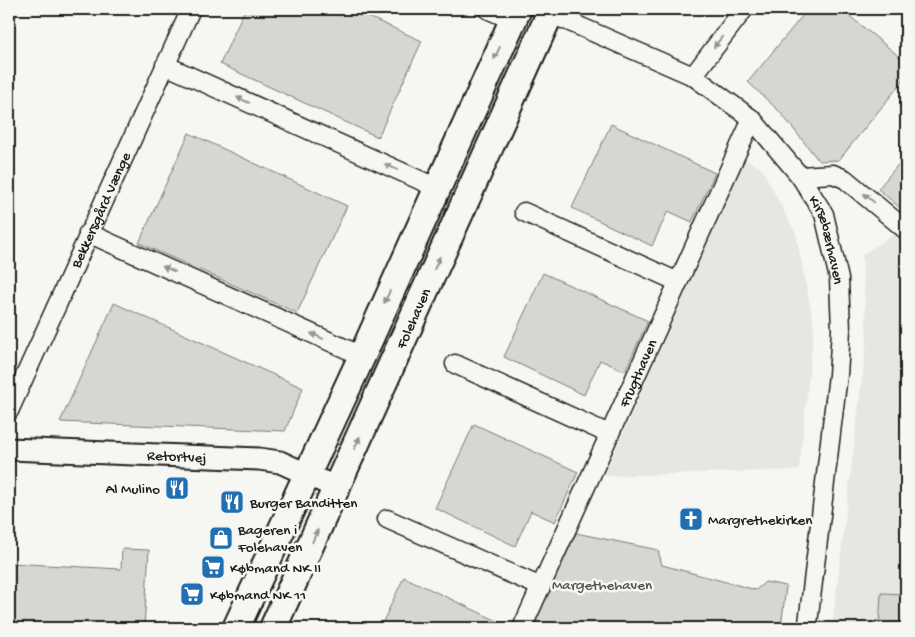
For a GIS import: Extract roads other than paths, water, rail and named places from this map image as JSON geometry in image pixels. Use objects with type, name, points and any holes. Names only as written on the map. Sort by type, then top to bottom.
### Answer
[{"type":"main road","name":"Folehaven","points":[[273,628],[337,488],[547,10]]},
{"type":"main road","name":"Folehaven","points":[[236,628],[362,356],[435,187],[515,14]]},
{"type":"street","name":"Bekkersgård Vænge","points":[[9,411],[190,9]]},
{"type":"street","name":"Folehaven","points":[[487,9],[515,14]]},
{"type":"street","points":[[693,76],[744,9]]},
{"type":"street","name":"Kirsebærhaven","points":[[547,10],[693,76],[752,118],[800,176],[824,214],[839,279],[842,330],[808,623]]},
{"type":"street","points":[[165,65],[435,187]]},
{"type":"street","name":"Frugthaven","points":[[522,628],[752,118]]},
{"type":"street","points":[[800,176],[833,174],[845,179],[906,230]]},
{"type":"street","points":[[524,212],[678,282]]},
{"type":"street","points":[[88,234],[362,356]]},
{"type":"street","points":[[455,364],[609,434]]},
{"type":"street","name":"Retortvej","points":[[9,450],[259,459],[280,462],[337,488]]},
{"type":"street","points":[[387,519],[541,587]]},
{"type":"place","name":"Al Mulino","points":[[177,488]]},
{"type":"place","name":"Burger Banditten","points":[[232,502]]},
{"type":"place","name":"Margrethekirken","points":[[691,519]]},
{"type":"place","name":"Bageren i Folehaven","points":[[221,538]]},
{"type":"place","name":"Købmand NK II","points":[[213,567]]},
{"type":"place","name":"Købmand NK 11","points":[[192,594]]},
{"type":"park label","name":"Margethehaven","points":[[602,584]]}]
